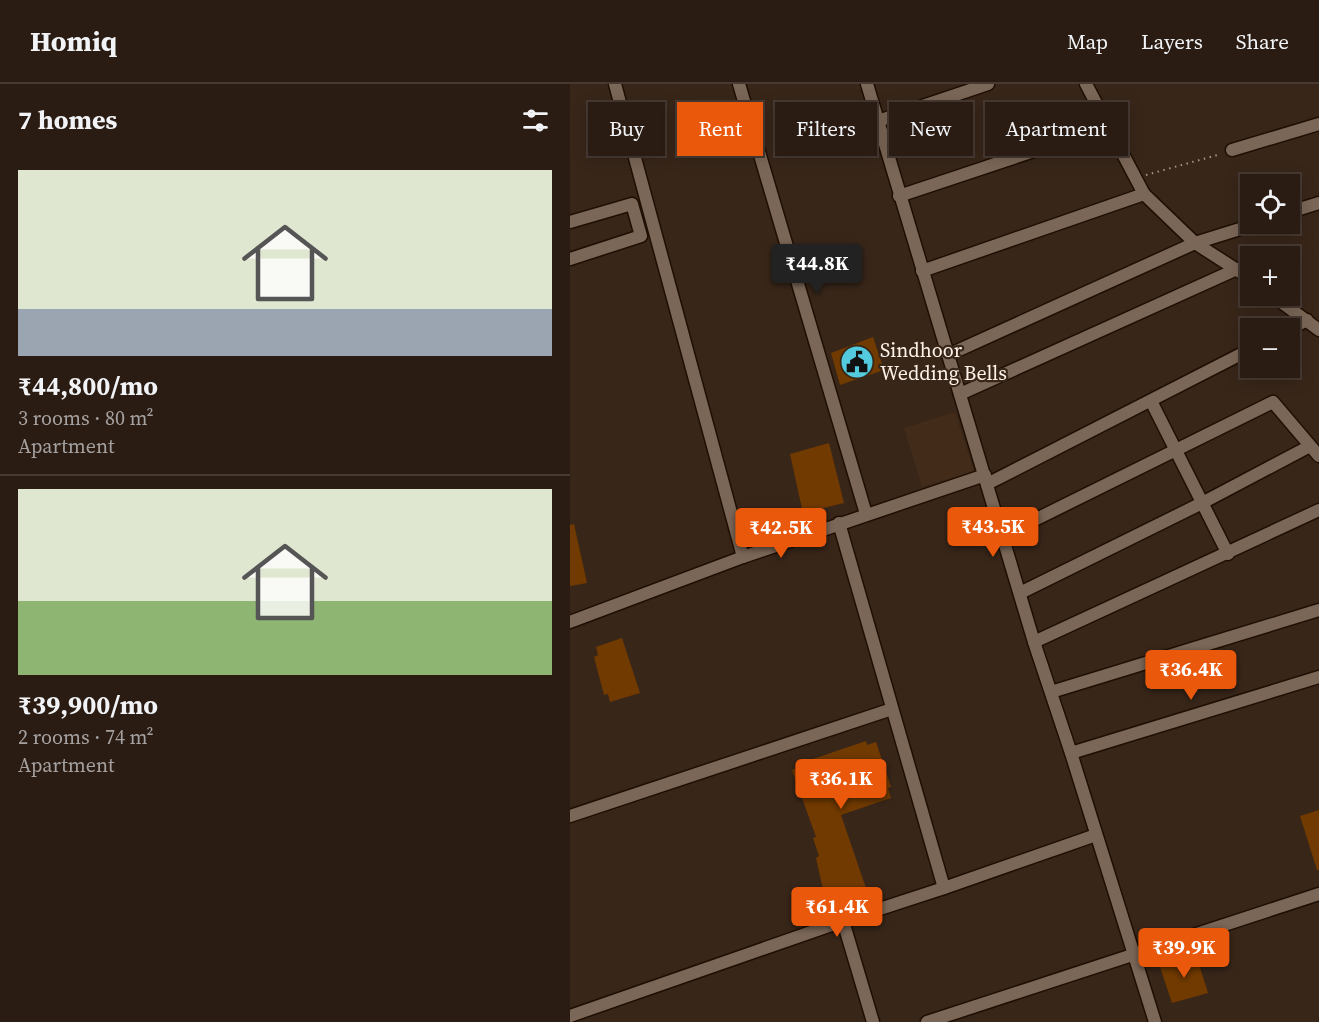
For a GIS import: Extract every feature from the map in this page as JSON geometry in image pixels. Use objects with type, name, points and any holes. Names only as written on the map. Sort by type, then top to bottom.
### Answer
[{"type":"street","points":[[615,84],[743,557]]},
{"type":"street","points":[[739,84],[866,514]]},
{"type":"street","points":[[867,84],[1034,642],[1155,1022]]},
{"type":"street","points":[[878,121],[988,84]]},
{"type":"street","points":[[1086,84],[1096,102]]},
{"type":"street","points":[[1232,150],[1319,124]]},
{"type":"street","points":[[899,196],[1019,156]]},
{"type":"street","points":[[1125,156],[1144,194],[1195,243],[1240,271]]},
{"type":"street","points":[[922,271],[1144,194]]},
{"type":"street","points":[[1300,209],[1319,203]]},
{"type":"street","points":[[570,222],[632,204],[640,236],[570,259]]},
{"type":"street","points":[[636,219],[651,215]]},
{"type":"street","points":[[948,355],[1195,243],[1240,229]]},
{"type":"street","points":[[960,394],[1237,269]]},
{"type":"street","points":[[1287,306],[1319,330]]},
{"type":"street","points":[[1300,324],[1307,320]]},
{"type":"street","points":[[570,622],[839,523],[986,480],[1151,401],[1240,355]]},
{"type":"street","points":[[1151,401],[1228,554]]},
{"type":"street","points":[[1002,536],[1273,402],[1319,456]]},
{"type":"street","points":[[1020,593],[1202,503],[1310,446]]},
{"type":"street","points":[[1034,642],[1319,510]]},
{"type":"street","points":[[839,523],[944,888]]},
{"type":"street","points":[[1051,692],[1319,610]]},
{"type":"street","points":[[1071,753],[1319,677]]},
{"type":"street","points":[[570,816],[892,710]]},
{"type":"street","points":[[572,1014],[1096,836]]},
{"type":"street","points":[[927,1022],[1319,894]]},
{"type":"street","points":[[843,921],[873,1022]]},
{"type":"path","points":[[1137,177],[1232,150]]},
{"type":"shaded area","points":[[955,412],[974,471],[922,487],[904,428]]},
{"type":"building","name":"Sindhoor Wedding Bells","points":[[873,337],[884,370],[840,385],[831,353]]},
{"type":"building","points":[[829,443],[844,503],[803,513],[790,454]]},
{"type":"building","points":[[574,524],[587,583],[570,586],[570,525]]},
{"type":"building","points":[[622,638],[640,693],[610,702],[608,694],[604,695],[594,657],[598,655],[596,647]]},
{"type":"building","points":[[866,741],[867,745],[876,742],[891,787],[888,788],[891,798],[841,815],[867,891],[862,892],[863,895],[835,903],[834,900],[831,901],[828,893],[825,894],[822,885],[816,858],[819,856],[813,838],[816,837],[792,770],[804,765],[804,762]]},
{"type":"building","points":[[1319,810],[1319,870],[1317,870],[1300,816]]},
{"type":"building","points":[[1196,955],[1208,993],[1172,1003],[1160,967]]},
{"type":"place","name":"Sindhoor Wedding Bells","points":[[857,362]]}]
